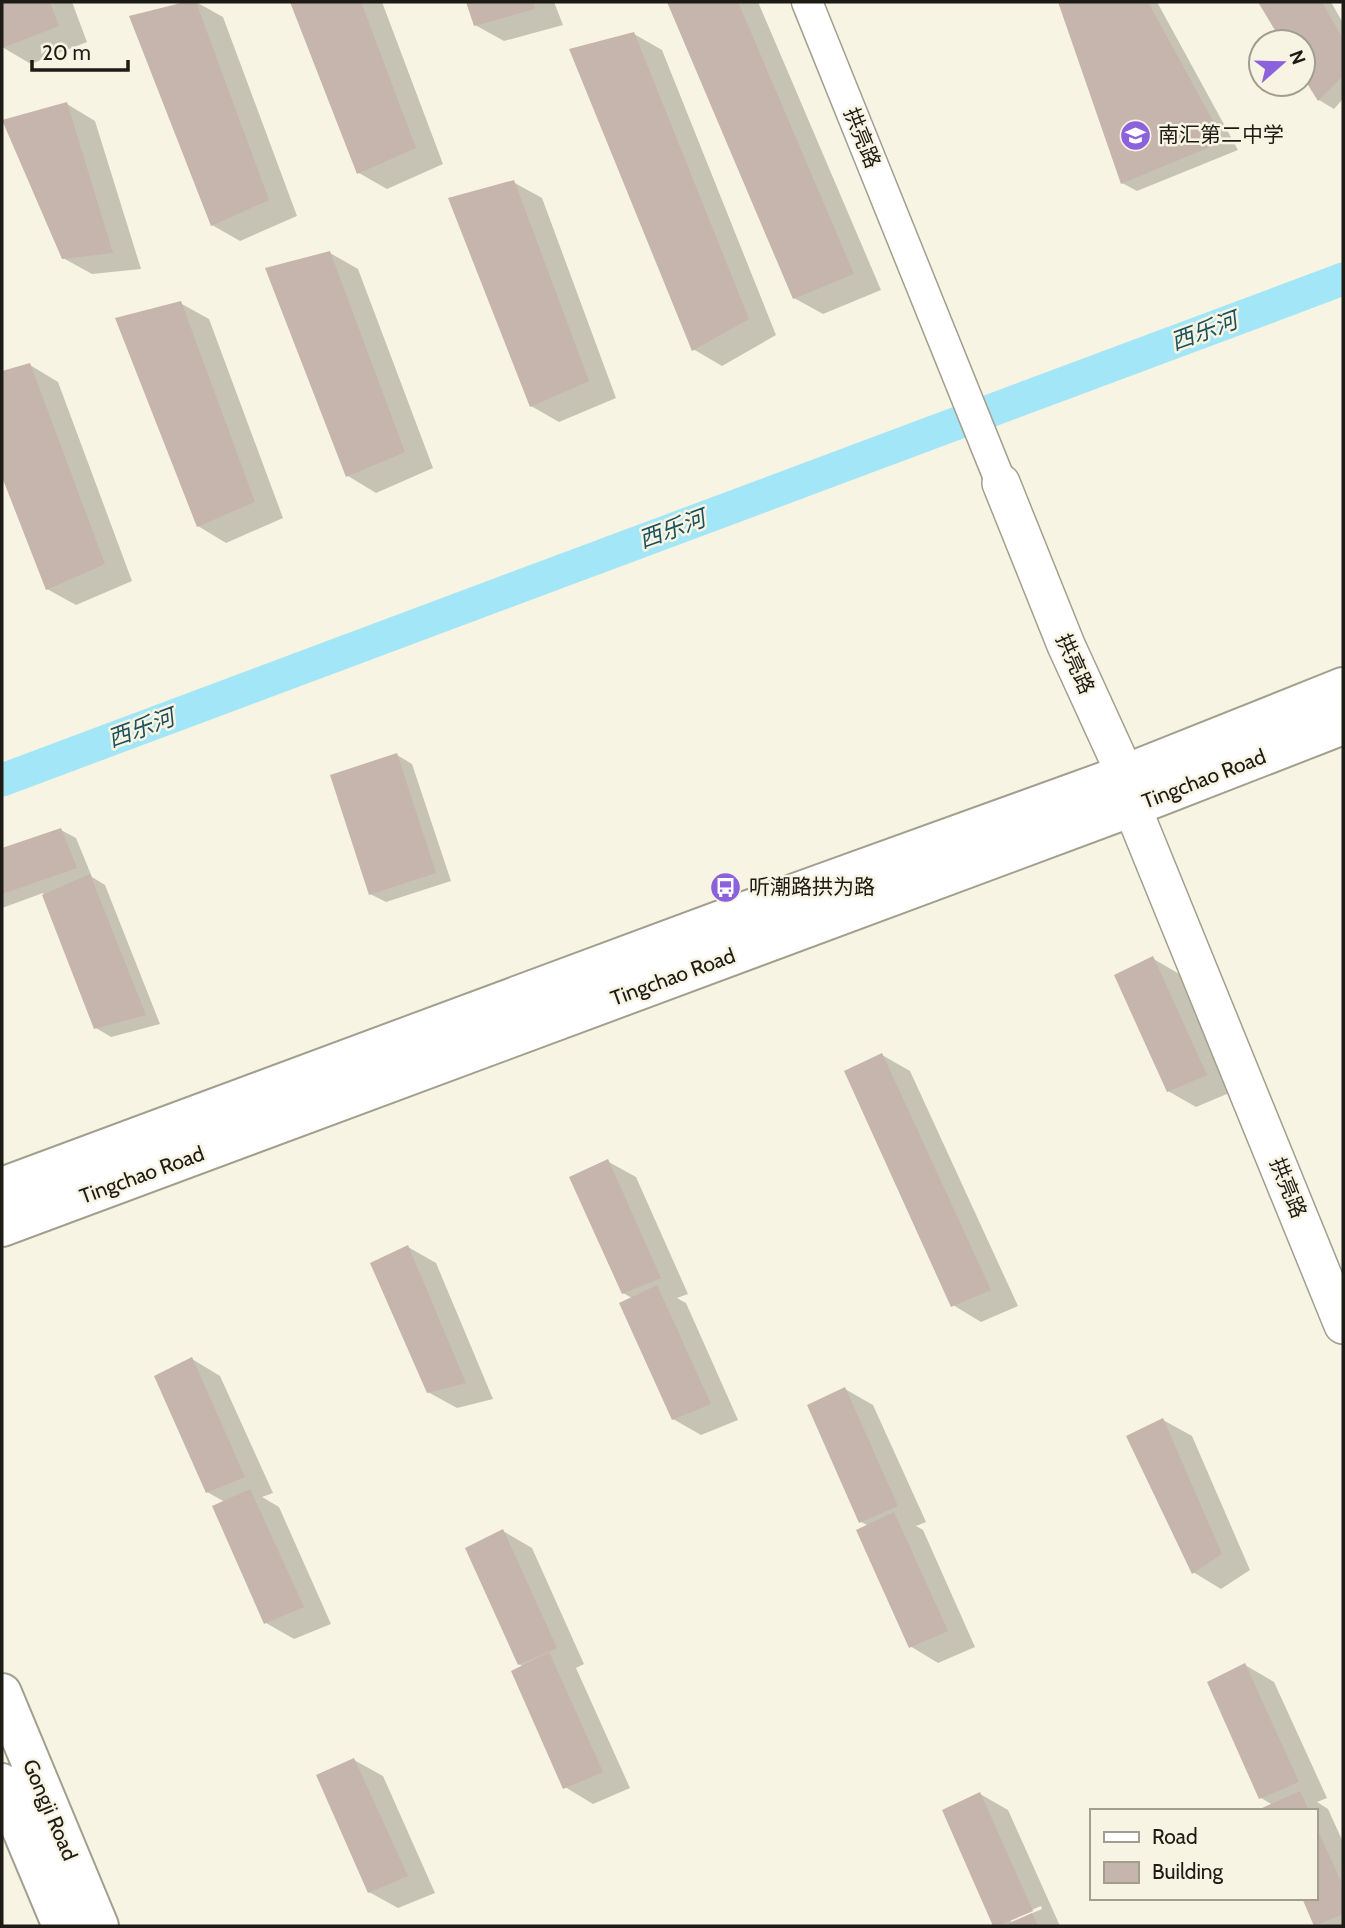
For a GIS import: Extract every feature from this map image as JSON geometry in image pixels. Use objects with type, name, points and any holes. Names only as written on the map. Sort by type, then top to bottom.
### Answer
[{"type":"main road","name":"Tingchao Road","points":[[2,1227],[1129,790],[1343,687]]},
{"type":"main road","name":"Tingchao Road","points":[[2,1186],[752,909],[1343,724]]},
{"type":"main road","name":"Gongji Road","points":[[2,1693],[99,1926]]},
{"type":"main road","name":"Gongji Road","points":[[2,1783],[62,1926]]},
{"type":"street","name":"拱亮路","points":[[807,2],[1066,645],[1129,790],[1343,1325]]},
{"type":"building","points":[[2,2],[50,2],[59,26],[2,48]]},
{"type":"building","points":[[185,2],[196,2],[269,200],[211,226],[129,16]]},
{"type":"building","points":[[290,2],[361,2],[416,148],[357,174]]},
{"type":"building","points":[[466,2],[533,2],[535,9],[474,26]]},
{"type":"building","points":[[667,2],[738,2],[854,274],[793,299]]},
{"type":"building","points":[[1058,2],[1148,2],[1224,141],[1121,184]]},
{"type":"building","points":[[1258,2],[1322,2],[1343,39],[1343,76],[1318,101],[1317,28],[1274,28]]},
{"type":"building","points":[[634,32],[749,319],[692,351],[569,49]]},
{"type":"building","points":[[67,102],[113,253],[62,259],[2,120]]},
{"type":"building","points":[[514,180],[589,381],[530,407],[448,198]]},
{"type":"building","points":[[330,251],[405,452],[346,477],[265,268]]},
{"type":"building","points":[[181,301],[255,502],[197,527],[115,318]]},
{"type":"building","points":[[30,363],[105,564],[46,590],[2,477],[2,371]]},
{"type":"building","points":[[397,753],[436,873],[369,895],[330,775]]},
{"type":"building","points":[[61,828],[77,868],[2,894],[2,848]]},
{"type":"building","points":[[90,874],[146,1015],[94,1029],[42,895]]},
{"type":"building","points":[[1153,956],[1207,1075],[1167,1092],[1114,975]]},
{"type":"building","points":[[882,1053],[991,1290],[951,1307],[844,1071]]},
{"type":"building","points":[[608,1159],[661,1278],[622,1294],[569,1177]]},
{"type":"building","points":[[408,1245],[466,1383],[427,1393],[370,1263]]},
{"type":"building","points":[[657,1285],[711,1404],[672,1420],[619,1303]]},
{"type":"building","points":[[192,1357],[245,1477],[206,1493],[154,1376]]},
{"type":"building","points":[[845,1387],[898,1506],[859,1523],[807,1405]]},
{"type":"building","points":[[1163,1418],[1222,1554],[1192,1574],[1126,1436]]},
{"type":"building","points":[[250,1489],[304,1607],[264,1624],[212,1506]]},
{"type":"building","points":[[894,1512],[948,1631],[909,1648],[856,1530]]},
{"type":"building","points":[[503,1529],[557,1648],[518,1665],[465,1548]]},
{"type":"building","points":[[549,1652],[603,1772],[563,1789],[511,1671]]},
{"type":"building","points":[[1245,1663],[1299,1782],[1259,1799],[1207,1682]]},
{"type":"building","points":[[354,1758],[408,1876],[368,1893],[316,1775]]},
{"type":"building","points":[[1300,1791],[1308,1809],[1262,1809]]},
{"type":"building","points":[[980,1792],[1033,1911],[998,1926],[993,1926],[942,1810]]},
{"type":"building","points":[[1317,1828],[1343,1886],[1343,1914],[1314,1926],[1303,1900],[1317,1900]]},
{"type":"building","points":[[1032,1913],[1038,1926],[1005,1926]]},
{"type":"waterway","name":"西乐河","points":[[2,780],[1343,279]]},
{"type":"place","name":"南汇第二中学","points":[[1135,135]]},
{"type":"place","name":"听潮路拱为路","points":[[726,887]]}]
